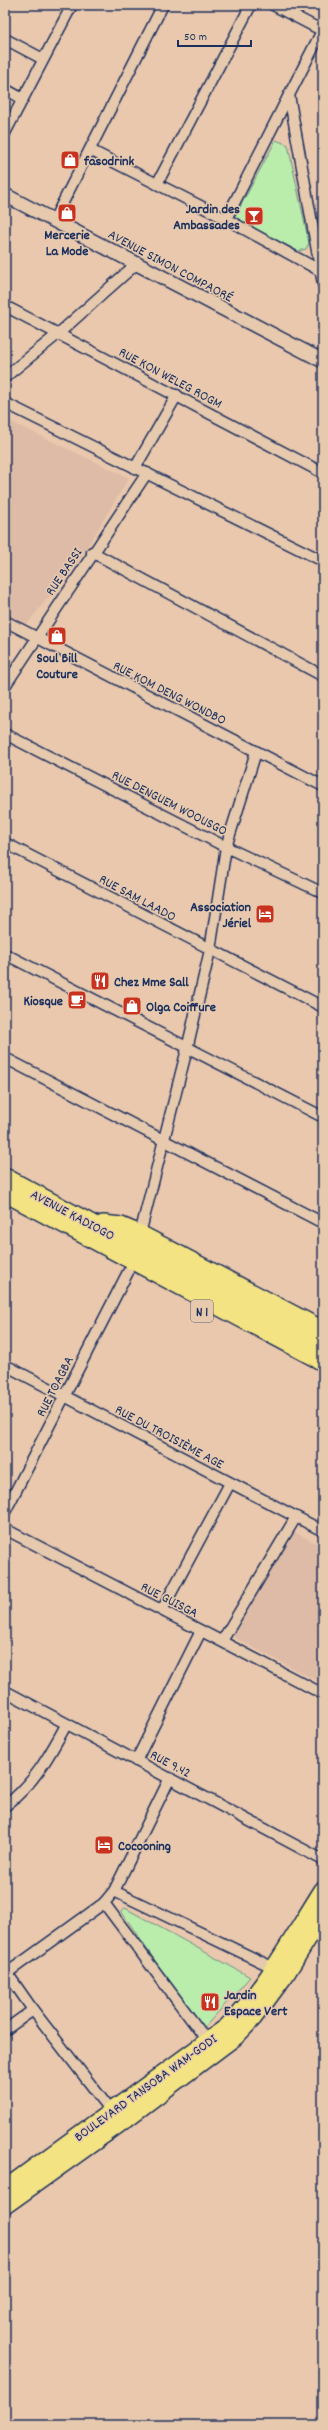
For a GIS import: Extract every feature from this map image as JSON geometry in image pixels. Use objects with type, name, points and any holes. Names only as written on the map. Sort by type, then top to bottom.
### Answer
[{"type":"main road","name":"AVENUE KADIOGO","points":[[5,1178],[91,1231],[136,1255]]},
{"type":"main road","name":"AVENUE KADIOGO","points":[[5,1193],[91,1231]]},
{"type":"main road","name":"N 1","points":[[91,1231],[121,1226],[136,1255],[323,1374]]},
{"type":"main road","name":"N 1","points":[[136,1255],[323,1330]]},
{"type":"main road","name":"N 1","points":[[136,1255],[323,1348]]},
{"type":"main road","name":"N 1","points":[[136,1255],[323,1362]]},
{"type":"main road","name":"BOULEVARD TANSOBA WAM-GODI","points":[[5,2189],[208,2042],[244,2010],[274,1968],[323,1890]]},
{"type":"main road","name":"BOULEVARD TANSOBA WAM-GODI","points":[[5,2205],[120,2123],[236,2036],[268,1999],[323,1914]]},
{"type":"street","points":[[5,133],[21,98],[72,5]]},
{"type":"street","points":[[54,220],[163,5]]},
{"type":"street","points":[[157,184],[251,5]]},
{"type":"street","points":[[226,219],[322,31],[273,5]]},
{"type":"street","points":[[5,39],[43,58]]},
{"type":"street","points":[[5,89],[21,98]]},
{"type":"street","points":[[289,95],[319,270],[323,284]]},
{"type":"street","points":[[90,150],[226,219],[319,270]]},
{"type":"street","name":"AVENUE SIMON COMPAORÉ","points":[[5,196],[54,220],[136,265],[323,361]]},
{"type":"street","points":[[5,377],[58,334],[136,265]]},
{"type":"street","name":"RUE KON WELEG ROGM","points":[[5,306],[323,472]]},
{"type":"street","points":[[135,468],[177,395]]},
{"type":"street","points":[[5,403],[323,561]]},
{"type":"street","name":"RUE BASSI","points":[[5,686],[92,552],[147,473]]},
{"type":"street","points":[[92,552],[323,676]]},
{"type":"street","name":"RUE KOM DENG WONDBO","points":[[5,621],[323,786]]},
{"type":"street","name":"RUE DENGUEM WOOUSGO","points":[[5,734],[226,847],[323,893]]},
{"type":"street","name":"RUE TOAGBA","points":[[5,1512],[136,1255],[210,950],[226,847],[256,752]]},
{"type":"street","name":"RUE SAM LAADO","points":[[5,842],[323,1008]]},
{"type":"street","points":[[5,954],[187,1049],[323,1117]]},
{"type":"street","points":[[5,1058],[323,1223]]},
{"type":"street","name":"RUE DU TROISIÈME AGE","points":[[5,1365],[323,1532]]},
{"type":"street","points":[[162,1610],[230,1483]]},
{"type":"street","points":[[222,1641],[296,1517]]},
{"type":"street","name":"RUE GUISGA","points":[[5,1529],[323,1694]]},
{"type":"street","points":[[136,1761],[201,1630]]},
{"type":"street","name":"RUE 9.42","points":[[5,1691],[66,1725],[170,1778],[323,1860]]},
{"type":"street","points":[[5,1806],[32,1783],[42,1769],[66,1725]]},
{"type":"street","points":[[112,2112],[33,2010],[6,1971],[104,1903],[114,1891],[170,1778]]},
{"type":"street","points":[[114,1891],[274,1968]]},
{"type":"street","points":[[104,1903],[208,2042]]},
{"type":"street","points":[[5,2030],[33,2010]]},
{"type":"shaded area","points":[[5,419],[129,478],[81,557],[27,624],[5,613]]},
{"type":"shaded area","points":[[291,1530],[323,1547],[323,1684],[233,1637]]},
{"type":"green space","points":[[276,140],[288,145],[309,243],[306,249],[298,251],[234,218]]},
{"type":"green space","points":[[125,1908],[250,1977],[202,2030],[121,1911]]},
{"type":"place","name":"fasodrink","points":[[70,160]]},
{"type":"place","name":"Mercerie La Mode","points":[[67,213]]},
{"type":"place","name":"Jardin des Ambassades","points":[[254,216]]},
{"type":"place","name":"Soul Bill Couture","points":[[57,636]]},
{"type":"place","name":"Association Jériel","points":[[265,914]]},
{"type":"place","name":"Chez Mme Sall","points":[[100,981]]},
{"type":"place","name":"Kiosque","points":[[77,1000]]},
{"type":"place","name":"Olga Coiffure","points":[[132,1006]]},
{"type":"place","name":"Cocooning","points":[[104,1845]]},
{"type":"place","name":"Jardin Espace Vert","points":[[210,2002]]}]
